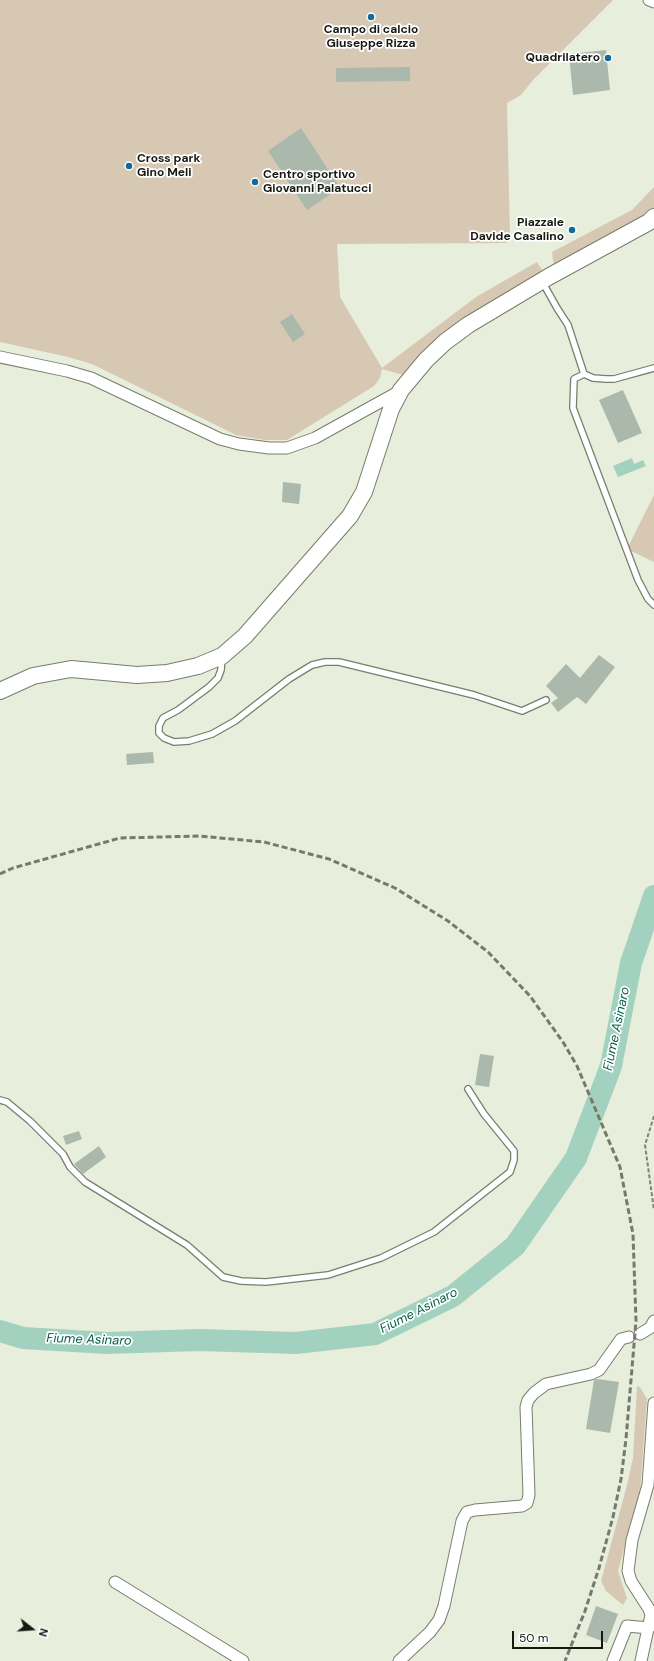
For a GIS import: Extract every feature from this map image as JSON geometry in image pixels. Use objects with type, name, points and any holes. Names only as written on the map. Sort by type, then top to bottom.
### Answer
[{"type":"main road","points":[[0,691],[33,676],[71,669],[137,675],[167,673],[198,666],[222,656],[245,636],[350,516],[364,492],[382,433],[391,409],[401,390],[411,377],[445,342],[468,325],[654,218]]},
{"type":"street","points":[[649,0],[654,2]]},
{"type":"street","points":[[0,356],[91,378],[220,439],[240,444],[269,448],[287,448],[315,438],[401,390]]},
{"type":"street","points":[[399,1661],[430,1632],[439,1620],[444,1606],[462,1521],[467,1512],[522,1506],[527,1502],[529,1495],[526,1407],[528,1400],[534,1393],[546,1384],[591,1374],[599,1370],[621,1339],[650,1328],[654,1321]]},
{"type":"street","points":[[641,1661],[651,1614],[631,1581],[628,1571],[632,1540],[648,1485],[654,1403]]},
{"type":"street","points":[[115,1582],[243,1661]]},
{"type":"street","points":[[613,1661],[627,1626],[649,1628]]},
{"type":"lane","points":[[543,281],[568,325],[584,374],[593,378],[606,380],[654,368]]},
{"type":"lane","points":[[584,374],[574,379],[573,408],[638,580],[648,599],[654,605]]},
{"type":"lane","points":[[222,656],[221,670],[218,678],[209,687],[178,710],[163,718],[159,726],[159,733],[164,738],[174,742],[189,741],[212,734],[235,721],[289,679],[312,665],[325,662],[339,662],[467,693],[522,711],[546,700]]},
{"type":"lane","points":[[0,1100],[7,1102],[30,1121],[63,1154],[70,1167],[85,1182],[187,1245],[223,1277],[266,1282],[328,1275],[381,1258],[434,1232],[510,1172],[514,1160],[514,1151],[484,1114],[468,1089]]},
{"type":"path","points":[[654,1116],[645,1145],[654,1210]]},
{"type":"shaded area","name":"Centro sportivo Giovanni Palatucci","points":[[0,0],[613,0],[533,80],[521,95],[507,103],[510,238],[506,243],[337,244],[340,297],[382,368],[476,297],[537,262],[544,273],[446,332],[427,348],[403,375],[382,369],[380,378],[374,386],[287,440],[265,440],[236,435],[92,364],[68,357],[0,342]]},
{"type":"shaded area","points":[[654,187],[654,209],[634,224],[554,268],[552,252],[632,210]]},
{"type":"shaded area","points":[[632,458],[634,464],[643,460],[646,466],[618,477],[613,466]]},
{"type":"shaded area","points":[[654,495],[654,562],[627,549]]},
{"type":"shaded area","points":[[637,1386],[640,1387],[647,1399],[640,1492],[618,1571],[627,1598],[623,1605],[606,1591],[601,1581],[633,1458]]},
{"type":"building","points":[[606,50],[610,90],[573,95],[569,54]]},
{"type":"building","points":[[410,67],[410,81],[336,82],[336,68]]},
{"type":"building","points":[[301,128],[340,188],[307,210],[268,151]]},
{"type":"building","points":[[292,314],[305,334],[293,342],[280,322]]},
{"type":"building","points":[[623,390],[642,433],[618,443],[599,400]]},
{"type":"building","points":[[283,482],[301,484],[299,504],[282,502]]},
{"type":"building","points":[[599,655],[615,667],[586,704],[577,697],[558,712],[551,703],[558,698],[546,686],[566,664],[580,678]]},
{"type":"building","points":[[153,752],[154,763],[127,765],[126,754]]},
{"type":"building","points":[[480,1054],[494,1056],[489,1087],[475,1085]]},
{"type":"building","points":[[79,1131],[82,1139],[66,1145],[63,1136]]},
{"type":"building","points":[[99,1146],[106,1157],[83,1174],[74,1164]]},
{"type":"building","points":[[597,1379],[619,1382],[610,1433],[586,1429],[594,1380]]},
{"type":"building","points":[[596,1606],[618,1614],[607,1643],[586,1635]]},
{"type":"waterway","name":"Fiume Asinaro","points":[[0,1331],[23,1338],[107,1343],[199,1340],[296,1343],[375,1334],[453,1296],[515,1246],[576,1158],[611,1066],[631,963],[654,896]]},
{"type":"railway","points":[[0,874],[13,868],[120,838],[199,836],[264,842],[329,859],[395,888],[448,921],[488,952],[530,996],[563,1042],[577,1066],[620,1167],[633,1234],[636,1321],[621,1479],[613,1517],[599,1568],[585,1611],[565,1661]]},
{"type":"place","name":"Campo di calcio Giuseppe Rizza","points":[[371,17]]},
{"type":"place","name":"Quadrilatero","points":[[608,58]]},
{"type":"place","name":"Cross park Gino Meli","points":[[129,166]]},
{"type":"place","name":"Centro sportivo Giovanni Palatucci","points":[[255,182]]},
{"type":"place","name":"Piazzale Davide Casalino","points":[[572,230]]}]
